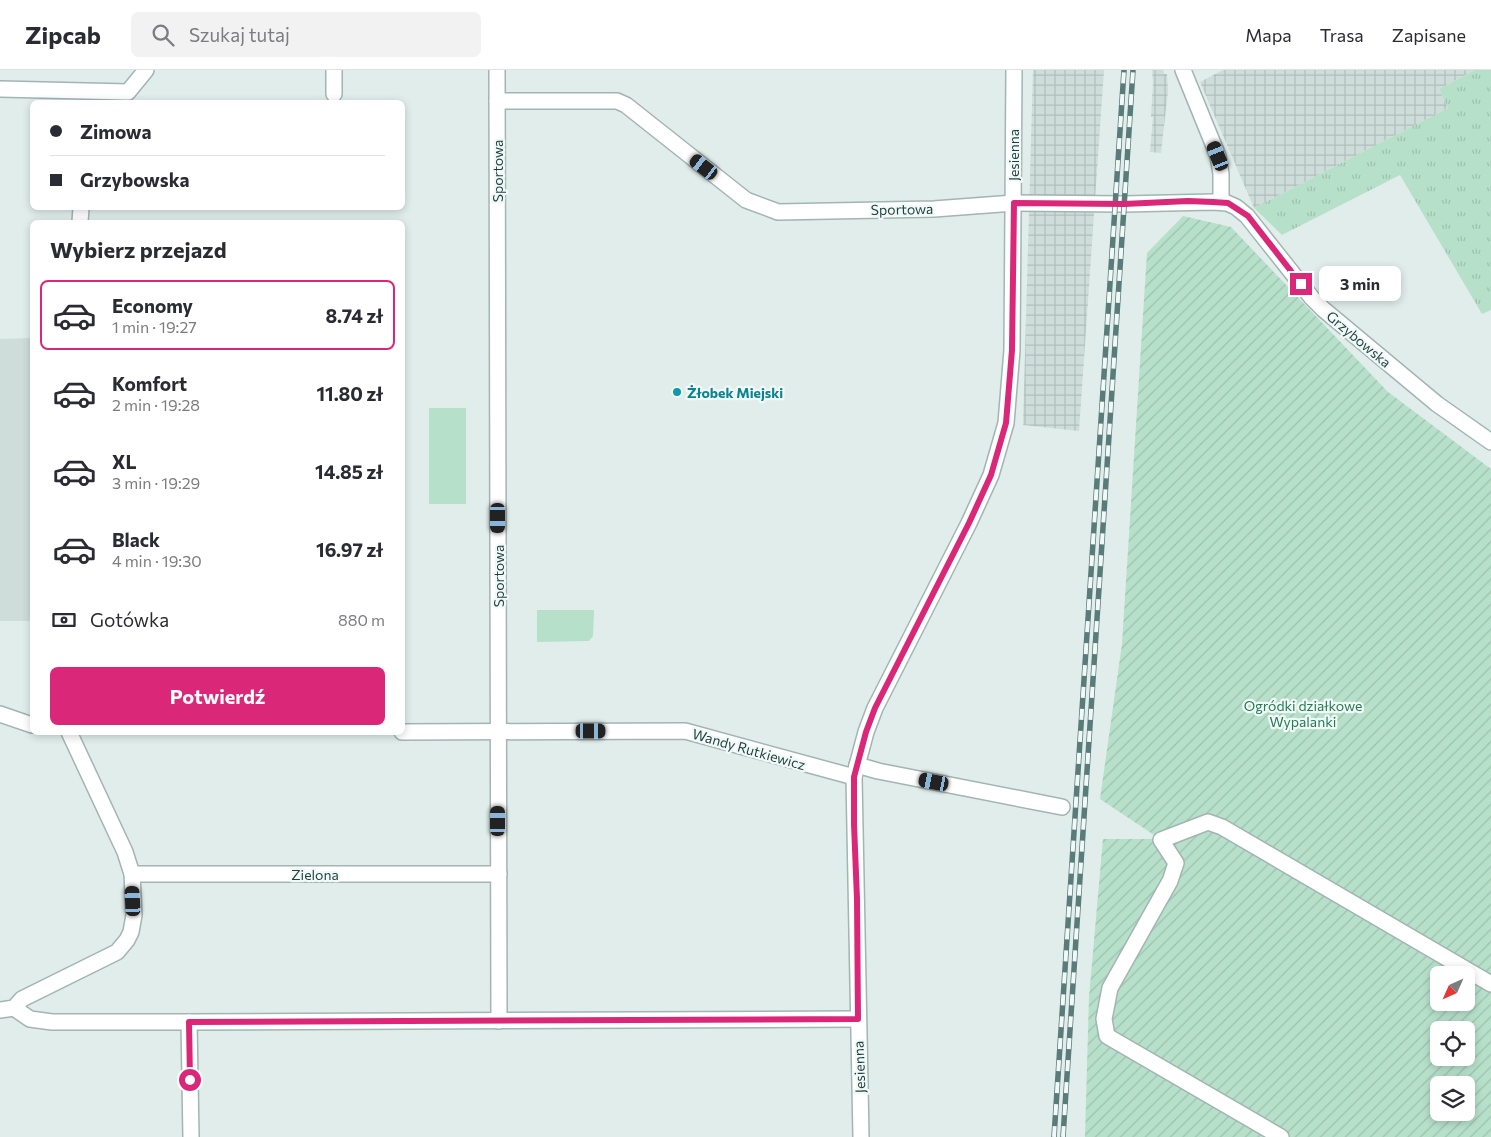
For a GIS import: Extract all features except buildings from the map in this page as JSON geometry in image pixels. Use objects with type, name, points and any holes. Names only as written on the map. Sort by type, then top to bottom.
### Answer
[{"type":"street","points":[[0,89],[83,96],[123,97],[146,70]]},
{"type":"street","points":[[334,70],[334,94]]},
{"type":"street","name":"Sportowa","points":[[497,70],[499,1021]]},
{"type":"street","name":"Jesienna","points":[[861,1137],[854,824],[855,771],[875,708],[991,475],[1006,423],[1012,350],[1014,70]]},
{"type":"street","points":[[1184,70],[1218,156],[1221,174],[1221,202]]},
{"type":"street","name":"Sportowa","points":[[497,101],[617,101],[626,105],[746,200],[778,212],[934,208],[1014,203]]},
{"type":"street","name":"Grzybowska","points":[[1014,203],[1124,204],[1188,201],[1221,202],[1236,207],[1248,216],[1322,309],[1437,404],[1491,442]]},
{"type":"street","points":[[0,714],[30,724]]},
{"type":"street","name":"Wandy Rutkiewicz","points":[[405,732],[685,731],[855,771],[878,771],[1062,806]]},
{"type":"street","points":[[7,1009],[22,999],[117,952],[131,932],[134,915],[132,874],[125,852],[70,735]]},
{"type":"street","points":[[1281,1137],[1106,1036],[1104,1018],[1110,988],[1170,881],[1176,862],[1161,840],[1208,822],[1222,827],[1491,984]]},
{"type":"street","name":"Zielona","points":[[132,874],[498,874]]},
{"type":"street","points":[[7,1009],[30,1019],[52,1022],[858,1019]]},
{"type":"street","points":[[189,1022],[191,1137]]},
{"type":"shaded area","points":[[1033,70],[1104,70],[1079,431],[1023,425]]},
{"type":"shaded area","points":[[1152,70],[1163,70],[1164,74],[1167,74],[1168,91],[1161,153],[1150,152],[1153,117],[1151,117]]},
{"type":"shaded area","points":[[1223,70],[1475,70],[1439,89],[1448,108],[1254,208],[1200,82]]},
{"type":"shaded area","points":[[30,338],[30,621],[0,621],[0,339]]},
{"type":"green space","points":[[1475,70],[1491,70],[1491,310],[1482,314],[1400,175],[1282,235],[1254,208],[1448,108],[1439,89]]},
{"type":"green space","name":"Ogródki działkowe Wypalanki","points":[[1183,216],[1231,227],[1388,392],[1491,469],[1491,1137],[1085,1137],[1089,997],[1103,839],[1160,839],[1100,799],[1122,644],[1147,253]]},
{"type":"green space","points":[[429,408],[466,408],[466,504],[429,504]]},
{"type":"green space","points":[[537,610],[594,610],[593,636],[589,641],[537,642]]},
{"type":"railway","points":[[1054,1137],[1124,70]]},
{"type":"railway","points":[[1063,1137],[1133,70]]},
{"type":"place","name":"Żłobek Miejski","points":[[677,392]]},
{"type":"route","points":[[190,1080],[189,1022],[858,1019],[854,777],[866,732],[875,708],[969,523],[991,475],[1006,423],[1012,350],[1014,203],[1124,204],[1188,201],[1228,203],[1248,216],[1301,284]]}]
